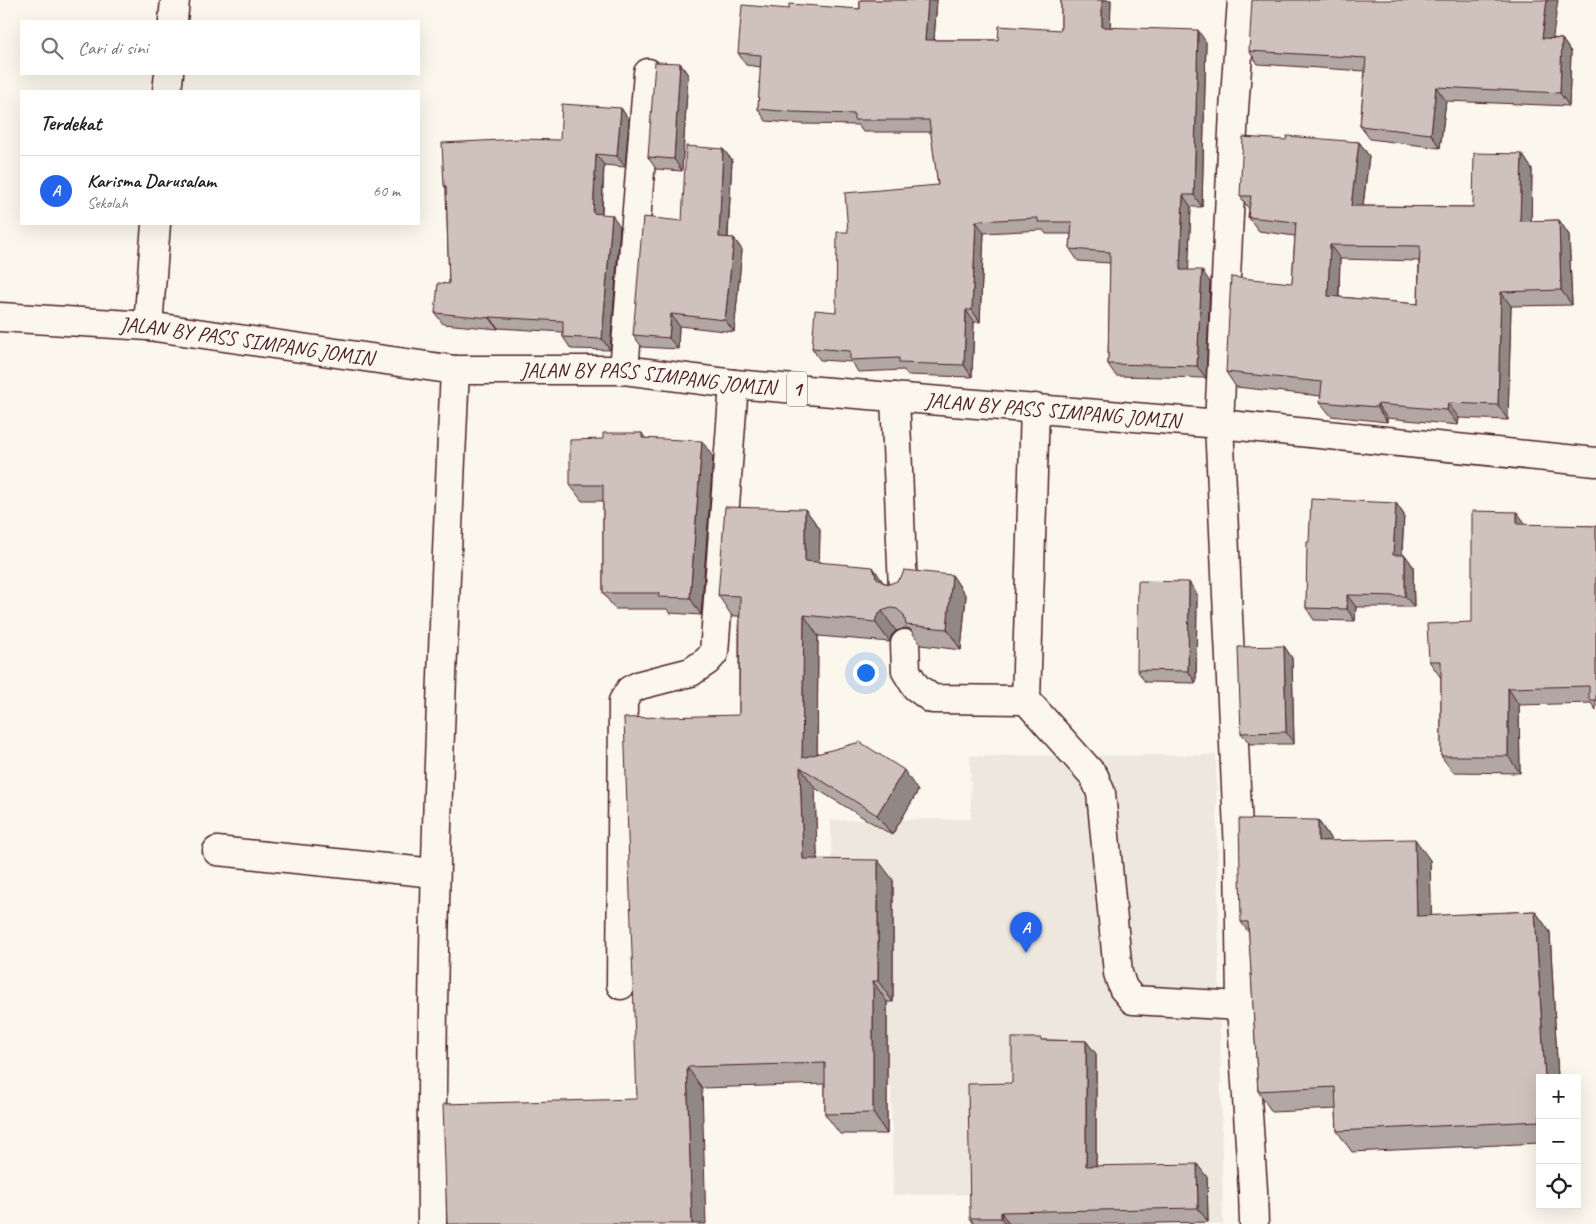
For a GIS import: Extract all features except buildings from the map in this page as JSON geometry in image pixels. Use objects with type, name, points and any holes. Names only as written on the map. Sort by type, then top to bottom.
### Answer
[{"type":"main road","points":[[173,20],[175,0]]},
{"type":"main road","points":[[1242,0],[1234,110],[1219,424],[1239,851],[1241,1006],[1254,1190],[1254,1224]]},
{"type":"main road","points":[[624,370],[648,73]]},
{"type":"main road","points":[[167,90],[169,75]]},
{"type":"main road","points":[[148,326],[156,225]]},
{"type":"main road","name":"JALAN BY PASS SIMPANG JOMIN","points":[[0,317],[148,326],[455,370],[624,370],[734,384],[1219,424],[1596,462]]},
{"type":"main road","points":[[432,1224],[435,873],[455,370]]},
{"type":"main road","points":[[621,985],[623,701],[630,690],[640,685],[691,672],[707,661],[714,653],[734,384]]},
{"type":"main road","points":[[895,397],[903,589]]},
{"type":"main road","points":[[1036,408],[1026,700],[1094,776],[1101,793],[1118,974],[1122,988],[1133,1000],[1241,1006]]},
{"type":"main road","points":[[905,644],[906,671],[916,687],[932,699],[1026,700]]},
{"type":"main road","points":[[217,851],[435,873]]},
{"type":"shaded area","points":[[1216,755],[1223,1224],[1014,1224],[1013,1194],[893,1195],[891,1086],[835,1087],[831,820],[971,819],[970,756]]},
{"type":"place","name":"Karisma Darusalam","points":[[1026,953]]}]
